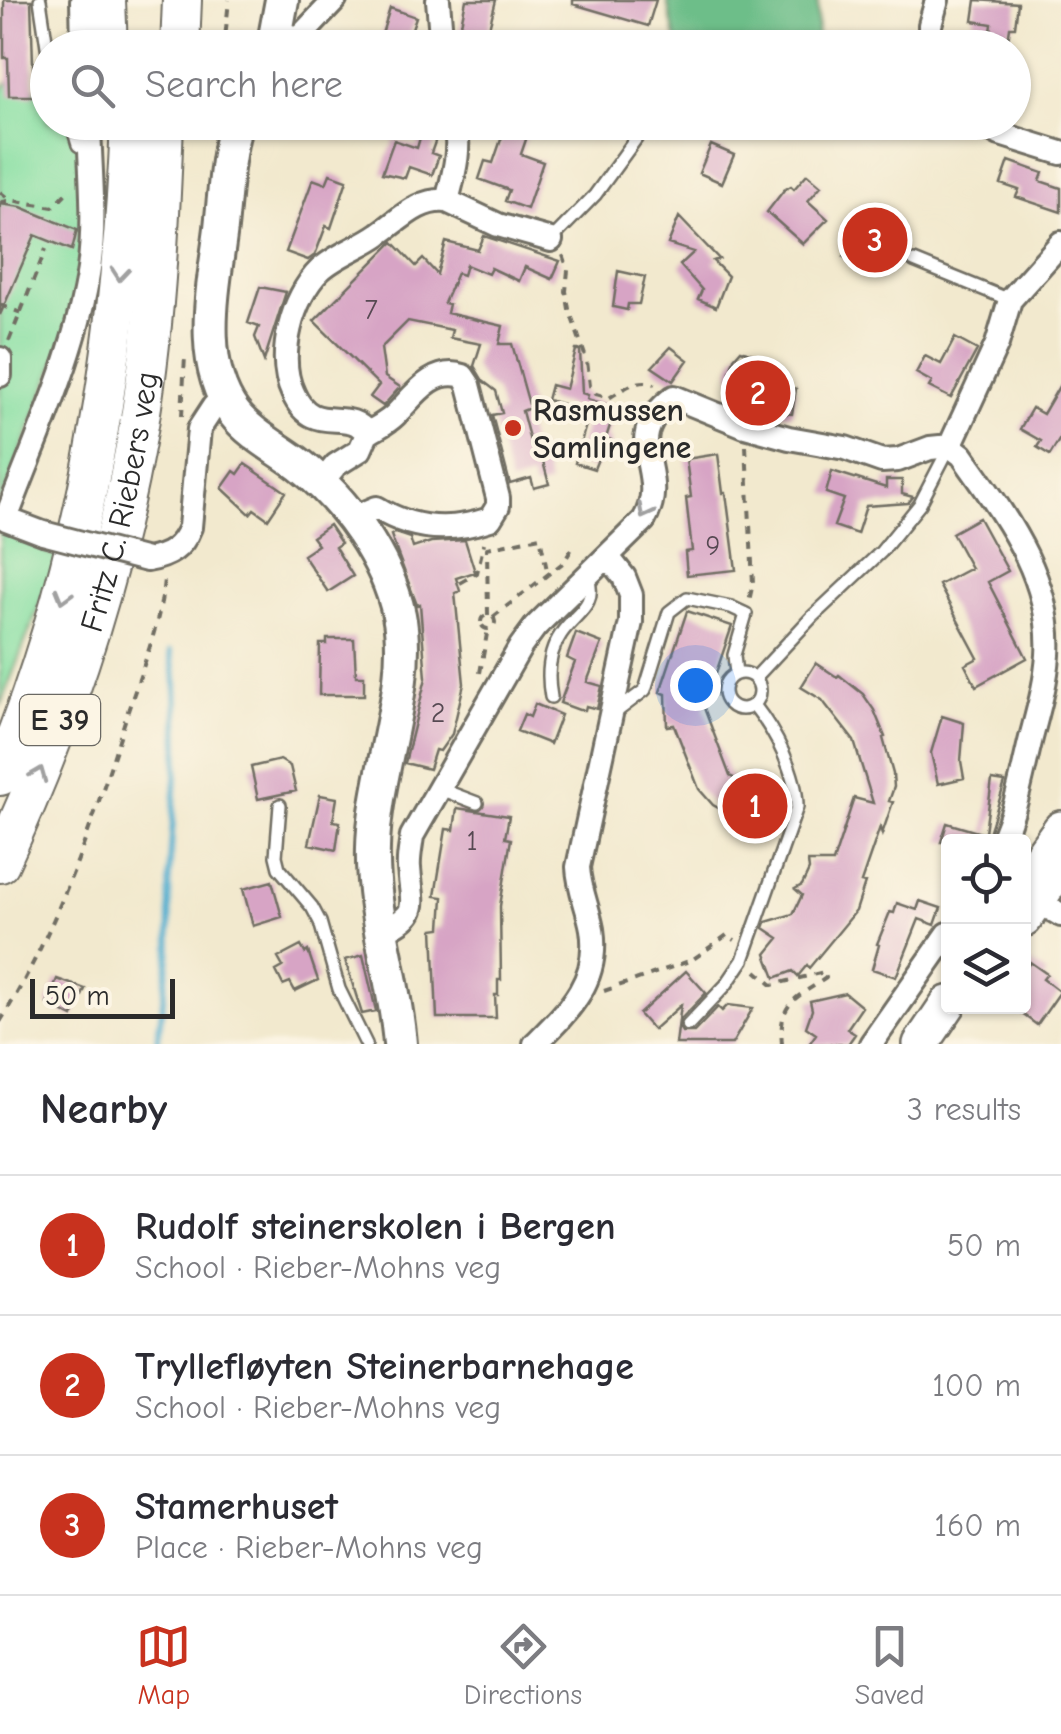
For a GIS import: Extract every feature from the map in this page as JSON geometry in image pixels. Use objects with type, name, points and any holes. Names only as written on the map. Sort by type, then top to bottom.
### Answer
[{"type":"highway","points":[[106,0],[107,30]]},
{"type":"highway","points":[[130,0],[131,30]]},
{"type":"highway","points":[[165,0],[165,30]]},
{"type":"highway","points":[[181,30],[182,0]]},
{"type":"highway","name":"E 39","points":[[120,140],[128,177]]},
{"type":"highway","name":"Fritz C. Riebers veg","points":[[0,776],[46,652],[90,482],[115,327],[129,140]]},
{"type":"highway","name":"Fritz C. Riebers veg","points":[[0,863],[59,723],[107,573],[136,441],[158,262],[163,140]]},
{"type":"highway","name":"E 39","points":[[158,262],[173,140]]},
{"type":"main road","points":[[232,140],[224,174],[212,304],[212,350],[217,378],[236,415],[320,484],[351,519],[378,559],[394,596],[402,647],[374,808],[373,867],[400,1044]]},
{"type":"main road","points":[[221,225],[247,140]]},
{"type":"main road","points":[[1043,892],[1061,829]]},
{"type":"main road","points":[[920,1044],[941,1014]]},
{"type":"street","points":[[82,0],[83,30]]},
{"type":"street","points":[[307,30],[335,0]]},
{"type":"street","points":[[438,0],[440,30]]},
{"type":"street","points":[[930,30],[936,0]]},
{"type":"street","points":[[89,140],[92,233],[79,316],[58,383],[3,518],[43,533],[157,558],[185,539],[190,527],[199,428],[214,406],[227,400]]},
{"type":"street","points":[[447,201],[459,140]]},
{"type":"street","points":[[1019,140],[1061,153]]},
{"type":"street","points":[[367,434],[350,420],[313,418],[294,397],[286,362],[293,319],[310,282],[326,266],[430,201],[447,201],[498,224],[551,240]]},
{"type":"street","points":[[950,446],[998,344],[1010,300],[1061,244]]},
{"type":"street","points":[[0,359],[0,375]]},
{"type":"street","points":[[320,484],[336,464],[360,450],[367,434],[393,417],[412,393],[449,374],[463,376],[469,385],[498,498],[490,519],[455,528],[426,527],[404,522],[377,508],[351,519]]},
{"type":"street","points":[[382,932],[411,914],[414,896],[408,865],[412,836],[521,646],[535,627],[644,520],[654,495],[644,436],[660,407],[674,397],[745,426],[845,448],[882,461],[950,446],[962,454],[1024,550],[1042,592],[1047,620],[1044,688],[1022,782],[1004,834]]},
{"type":"street","points":[[535,1044],[560,1020],[584,985],[594,960],[592,926],[579,886],[578,866],[632,610],[624,576],[608,557]]},
{"type":"street","points":[[871,1044],[941,944]]},
{"type":"lane","points":[[40,0],[45,30]]},
{"type":"lane","points":[[76,140],[90,160]]},
{"type":"lane","points":[[551,240],[595,195],[636,140]]},
{"type":"lane","points":[[914,261],[1010,300]]},
{"type":"lane","points":[[755,678],[881,552],[920,504],[950,446]]},
{"type":"lane","points":[[552,697],[548,676],[552,652],[562,633],[586,608],[591,590],[588,578]]},
{"type":"lane","points":[[612,715],[645,690],[668,612],[687,598],[732,606],[746,614],[734,655],[736,674],[724,688],[726,700],[742,710],[754,706]]},
{"type":"lane","points":[[736,674],[755,678],[760,689],[754,706]]},
{"type":"lane","points":[[688,1025],[726,986],[746,954],[797,807],[789,769],[754,706]]},
{"type":"lane","points":[[440,789],[477,803]]},
{"type":"lane","points":[[280,805],[278,868],[320,922],[339,990],[366,1044]]},
{"type":"path","points":[[226,30],[230,0]]},
{"type":"path","points":[[0,203],[10,200],[53,207],[90,160]]},
{"type":"path","points":[[0,192],[10,200]]},
{"type":"path","points":[[551,240],[566,261],[569,309],[590,386],[596,394],[609,398],[633,384],[651,382],[674,397]]},
{"type":"path","points":[[0,359],[46,249]]},
{"type":"path","points":[[0,304],[21,313]]},
{"type":"path","points":[[183,388],[193,393]]},
{"type":"path","points":[[745,426],[752,582],[746,614]]},
{"type":"path","points":[[460,583],[477,573],[490,519]]},
{"type":"path","points":[[484,547],[540,537],[548,575]]},
{"type":"path","points":[[488,628],[481,620],[548,575],[564,562],[574,546]]},
{"type":"path","points":[[481,670],[488,628],[494,624],[484,547]]},
{"type":"path","points":[[0,1022],[64,900],[110,766],[152,636],[157,558]]},
{"type":"path","points":[[584,985],[610,991],[692,960],[727,935],[772,985],[824,972],[826,978],[805,989],[785,1012],[782,1044]]},
{"type":"green space","points":[[667,0],[818,0],[817,30],[673,30]]},
{"type":"green space","points":[[16,81],[30,87],[30,140],[84,140],[91,182],[75,312],[0,506],[0,93],[6,83]]},
{"type":"green space","points":[[0,526],[58,558],[0,706]]},
{"type":"building","points":[[4,0],[31,0],[30,96],[9,96],[8,58],[4,58]]},
{"type":"building","points":[[466,0],[496,0],[488,30],[460,30]]},
{"type":"building","points":[[573,0],[656,0],[648,26],[573,4]]},
{"type":"building","points":[[976,0],[1018,3],[1015,27],[1010,30],[991,30],[992,24],[973,21]]},
{"type":"building","points":[[390,8],[416,17],[412,30],[383,30]]},
{"type":"building","points":[[394,140],[417,148],[419,140],[436,140],[431,153],[439,156],[432,175],[409,167],[405,178],[382,173]]},
{"type":"building","points":[[501,140],[526,140],[521,154],[543,162],[527,209],[505,201],[509,190],[479,179],[485,161],[493,163]]},
{"type":"building","points":[[711,145],[734,155],[722,183],[699,173]]},
{"type":"building","points":[[1009,161],[1043,173],[1040,181],[1061,188],[1061,212],[1016,197],[1019,190],[1001,184]]},
{"type":"building","points":[[330,174],[347,180],[331,228],[326,226],[315,255],[308,260],[286,252],[313,179],[326,184]]},
{"type":"building","points":[[807,174],[821,186],[808,201],[828,219],[803,244],[767,212],[784,190],[791,186],[794,189]]},
{"type":"building","points":[[0,204],[21,207],[77,230],[72,250],[35,235],[0,315]]},
{"type":"building","points":[[679,217],[719,259],[713,261],[728,276],[716,307],[698,299],[702,290],[680,265],[694,252],[668,244]]},
{"type":"building","points":[[860,217],[901,234],[896,247],[901,249],[895,262],[890,260],[885,273],[844,257]]},
{"type":"building","points":[[484,236],[560,261],[552,279],[525,267],[519,281],[491,268],[488,274],[466,265],[463,275],[457,273],[444,303],[449,304],[447,313],[503,326],[499,344],[512,344],[530,408],[522,411],[532,449],[539,447],[549,484],[534,488],[531,478],[510,484],[492,415],[502,413],[496,391],[483,381],[474,366],[481,344],[450,338],[452,330],[408,321],[381,348],[385,377],[400,387],[383,406],[370,397],[379,385],[314,321],[393,242],[416,266],[423,259],[437,274],[446,242],[478,250]]},
{"type":"building","points":[[618,271],[645,277],[639,304],[628,304],[627,310],[613,307]]},
{"type":"building","points":[[260,287],[286,292],[264,361],[255,337],[259,327],[248,323]]},
{"type":"building","points":[[955,338],[977,350],[951,398],[929,387],[932,382],[916,373],[925,356],[941,364]]},
{"type":"building","points":[[671,347],[688,360],[673,381],[652,367]]},
{"type":"building","points":[[576,350],[580,350],[582,393],[588,395],[587,399],[616,407],[606,438],[611,440],[607,455],[600,454],[594,469],[575,463],[586,425],[578,423],[582,409],[547,400],[551,385],[566,389]]},
{"type":"building","points":[[741,350],[761,357],[762,379],[796,389],[792,414],[762,412],[739,397],[730,372]]},
{"type":"building","points":[[1061,383],[1061,437],[1050,455],[1037,447],[1041,441],[1020,429],[1032,408],[1043,414]]},
{"type":"building","points":[[718,454],[736,570],[687,575],[685,552],[692,551],[686,459]]},
{"type":"building","points":[[245,464],[286,492],[268,519],[254,509],[250,514],[222,488],[234,471],[238,474]]},
{"type":"building","points":[[832,471],[886,488],[886,480],[902,480],[902,494],[913,497],[908,503],[866,506],[857,534],[834,526],[844,499],[826,493]]},
{"type":"building","points":[[979,518],[1008,571],[988,582],[1027,658],[976,686],[965,665],[978,658],[939,585],[971,568],[952,533]]},
{"type":"building","points":[[329,525],[341,543],[335,547],[353,576],[328,592],[303,555],[318,545],[312,537]]},
{"type":"building","points":[[391,535],[410,538],[413,548],[431,542],[465,540],[475,572],[456,578],[460,591],[455,593],[464,684],[452,734],[440,751],[435,750],[429,769],[405,763],[426,678],[420,604],[417,605]]},
{"type":"building","points":[[687,611],[732,626],[704,708],[730,776],[773,799],[756,829],[713,805],[699,789],[674,725],[667,726],[666,694],[660,692]]},
{"type":"building","points":[[576,633],[602,643],[587,682],[602,686],[597,709],[586,706],[579,710],[560,703],[575,662],[567,658]]},
{"type":"building","points":[[327,639],[354,639],[356,676],[364,676],[364,695],[319,695],[320,644],[327,644]]},
{"type":"building","points":[[816,663],[863,694],[874,710],[893,774],[889,801],[893,802],[861,882],[865,883],[856,911],[809,968],[807,965],[798,976],[793,971],[775,978],[766,954],[779,938],[764,928],[766,922],[793,914],[802,895],[795,889],[802,885],[808,862],[833,862],[854,798],[873,803],[854,741],[822,700],[801,687]]},
{"type":"building","points":[[535,704],[561,715],[550,744],[517,731],[524,714],[530,717]]},
{"type":"building","points":[[942,716],[964,723],[964,778],[938,784],[931,753]]},
{"type":"building","points":[[280,760],[290,766],[296,791],[258,799],[251,767]]},
{"type":"building","points":[[992,780],[1005,782],[989,833],[985,832]]},
{"type":"building","points":[[320,795],[337,798],[333,821],[340,822],[336,850],[309,844]]},
{"type":"building","points":[[457,808],[509,816],[505,838],[511,839],[500,906],[501,980],[495,995],[496,1018],[437,1018],[433,929],[441,928],[443,897],[435,896],[446,829],[454,830]]},
{"type":"building","points":[[947,823],[985,834],[944,834]]},
{"type":"building","points":[[272,881],[282,917],[253,926],[243,889]]},
{"type":"building","points":[[920,901],[941,908],[935,925],[919,919],[896,977],[872,969],[890,912],[894,913],[897,903],[917,910]]},
{"type":"building","points":[[301,946],[305,953],[308,951],[318,980],[295,991],[290,982],[283,985],[276,971],[283,967],[278,958]]},
{"type":"building","points":[[363,955],[376,1011],[362,1014],[345,960]]},
{"type":"building","points":[[1031,963],[1047,974],[1043,979],[1060,992],[1037,1025],[1022,1014],[1031,1014]]},
{"type":"building","points":[[686,971],[706,993],[681,1019],[682,1032],[694,1032],[718,1007],[722,1011],[728,1005],[753,1008],[732,1044],[676,1044],[681,1005],[653,1030],[639,1014]]},
{"type":"building","points":[[57,979],[85,989],[73,1017],[47,1004]]},
{"type":"building","points":[[845,993],[862,1007],[847,1029],[855,1034],[848,1044],[809,1044],[816,1034],[806,1027],[812,1010],[810,1001]]},
{"type":"waterway","points":[[157,1044],[170,950],[169,877],[178,749],[176,682],[170,652]]},
{"type":"place","name":"Stamerhuset","points":[[875,240]]},
{"type":"place","name":"Tryllefløyten Steinerbarnehage","points":[[758,393]]},
{"type":"place","name":"Rasmussen Samlingene","points":[[513,428]]},
{"type":"place","name":"Rudolf steinerskolen i Bergen","points":[[755,806]]}]
